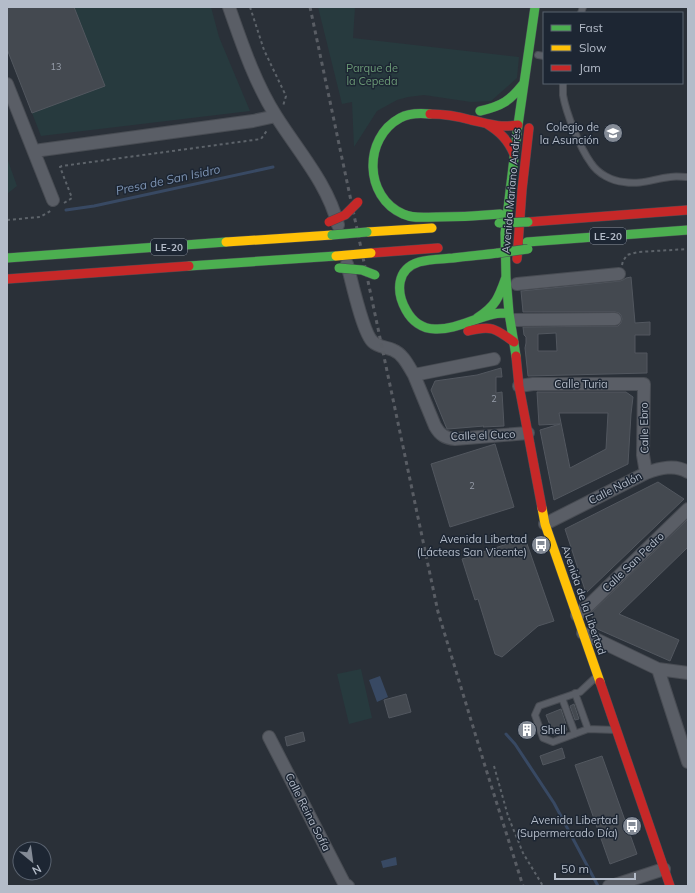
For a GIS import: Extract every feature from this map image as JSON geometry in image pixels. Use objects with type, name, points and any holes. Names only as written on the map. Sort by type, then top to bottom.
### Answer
[{"type":"main road","name":"Avenida Mariano Andrés","points":[[517,288],[516,264],[521,201],[517,197],[523,131],[524,83],[535,7]]},
{"type":"main road","points":[[540,7],[534,48],[540,55]]},
{"type":"main road","points":[[522,123],[504,115],[476,110],[495,107],[508,101],[515,95],[524,83]]},
{"type":"main road","points":[[522,123],[529,111]]},
{"type":"main road","points":[[500,219],[412,217],[396,211],[384,202],[377,192],[373,178],[372,164],[374,152],[378,140],[384,131],[402,116],[423,113],[473,120],[502,126],[522,123]]},
{"type":"main road","name":"Avenida Mariano Andrés","points":[[512,321],[506,277],[505,233],[514,154],[522,123]]},
{"type":"main road","points":[[487,124],[498,131],[505,138],[510,144],[514,154]]},
{"type":"main road","points":[[326,223],[341,218],[350,212],[358,202],[363,192]]},
{"type":"main road","name":"LE-20","points":[[468,225],[500,219],[688,209]]},
{"type":"main road","name":"LE-20","points":[[7,258],[437,227]]},
{"type":"main road","points":[[514,342],[500,331],[492,327],[476,324],[444,329],[433,329],[423,326],[415,321],[403,304],[399,292],[399,282],[404,273],[411,266],[420,262],[496,247],[584,243],[659,232],[688,230]]},
{"type":"main road","points":[[101,252],[211,235],[247,232]]},
{"type":"main road","name":"LE-20","points":[[7,279],[443,248]]},
{"type":"main road","points":[[335,268],[354,268],[366,271],[378,278]]},
{"type":"main road","points":[[130,270],[201,274],[216,273]]},
{"type":"main road","points":[[476,324],[496,303],[506,277]]},
{"type":"main road","points":[[449,337],[492,315],[512,321],[517,288]]},
{"type":"main road","name":"Avenida de la Libertad","points":[[512,321],[519,386],[546,524],[670,886]]},
{"type":"main road","points":[[412,330],[429,338]]},
{"type":"street","points":[[229,7],[241,42],[263,92],[276,116],[317,178],[332,205],[336,215],[353,286],[369,338],[374,343],[397,352],[404,358],[414,375],[494,359]]},
{"type":"street","points":[[7,84],[55,205]]},
{"type":"street","points":[[34,151],[253,121],[276,116]]},
{"type":"street","points":[[517,288],[619,274]]},
{"type":"street","points":[[512,321],[615,319]]},
{"type":"street","name":"Calle el Cuco","points":[[414,375],[435,426],[442,436],[455,438],[528,433]]},
{"type":"street","name":"Calle Turia","points":[[519,386],[533,384],[644,384]]},
{"type":"street","name":"Calle Ebro","points":[[644,384],[644,455],[646,473]]},
{"type":"street","name":"Calle Nalón","points":[[546,524],[646,473],[671,467],[686,470],[688,472]]},
{"type":"street","name":"Calle San Pedro","points":[[577,615],[688,509]]},
{"type":"street","points":[[583,633],[658,669],[688,673]]},
{"type":"street","points":[[658,669],[688,762]]},
{"type":"street","name":"Calle Reina Sofía","points":[[269,737],[344,883],[348,886]]},
{"type":"street","points":[[608,886],[664,869]]},
{"type":"lane","points":[[563,84],[563,95],[569,117],[579,142],[591,164],[601,173],[614,181],[626,183],[640,183],[670,177],[688,177]]},
{"type":"lane","points":[[597,676],[580,692],[539,706],[535,715],[543,738],[553,742],[588,730],[616,730]]},
{"type":"lane","points":[[575,694],[588,730]]},
{"type":"lane","points":[[562,698],[574,734]]},
{"type":"path","points":[[250,7],[264,50],[286,96]]},
{"type":"path","points":[[7,220],[40,218],[55,205],[72,198],[60,167],[62,166],[261,139]]},
{"type":"path","points":[[619,274],[623,261],[628,255],[638,252],[688,249]]},
{"type":"path","points":[[494,766],[508,816],[523,853],[543,886]]},
{"type":"green space","points":[[7,7],[211,7],[219,37],[250,111],[41,136],[7,49]]},
{"type":"green space","name":"Parque de la Cepeda","points":[[318,7],[355,7],[353,38],[519,57],[517,78],[491,101],[471,102],[424,95],[397,100],[377,111],[354,147],[352,102],[342,104]]},
{"type":"green space","points":[[7,158],[17,186],[7,194]]},
{"type":"green space","points":[[361,669],[372,718],[349,724],[337,674]]},
{"type":"water","points":[[380,676],[388,697],[377,702],[369,680]]},
{"type":"water","points":[[396,857],[397,865],[383,868],[381,861]]},
{"type":"building","points":[[7,7],[74,7],[105,86],[32,113],[7,49]]},
{"type":"building","points":[[631,277],[635,323],[650,322],[650,335],[635,335],[635,353],[647,353],[647,373],[528,376],[525,348],[526,337],[524,335],[523,327],[618,326],[622,319],[619,313],[615,312],[523,312],[521,291],[620,281]],"holes":[[[556,333],[557,351],[538,351],[538,334]]]},
{"type":"building","points":[[501,368],[502,377],[496,377],[496,393],[502,392],[504,426],[447,429],[431,390],[435,381],[477,375]]},
{"type":"building","points":[[537,392],[626,392],[633,397],[628,464],[554,500],[540,430],[560,424],[539,425]],"holes":[[[559,413],[608,413],[606,449],[570,468]]]},
{"type":"building","points":[[495,444],[514,507],[450,527],[431,464]]},
{"type":"building","points":[[658,482],[684,499],[586,593],[565,529]]},
{"type":"building","points":[[688,519],[688,547],[619,614],[679,640],[670,661],[595,628],[591,613]]},
{"type":"building","points":[[525,538],[554,621],[538,626],[502,657],[495,654],[478,599],[475,600],[462,559]]},
{"type":"building","points":[[406,694],[411,712],[389,718],[384,700]]},
{"type":"building","points":[[574,704],[579,719],[575,720],[570,706]]},
{"type":"building","points":[[561,709],[567,730],[554,735],[546,715]]},
{"type":"building","points":[[303,732],[305,741],[287,746],[285,737]]},
{"type":"building","points":[[562,748],[565,758],[543,765],[540,756]]},
{"type":"building","points":[[602,756],[637,854],[610,864],[575,765]]},
{"type":"waterway","name":"Presa de San Isidro","points":[[66,210],[94,206],[273,167]]},
{"type":"waterway","name":"Presa de San Isidro","points":[[506,734],[515,744],[554,803],[598,886]]},
{"type":"railway","points":[[310,7],[438,612],[523,886]]},
{"type":"traffic: fast","points":[[516,356],[509,313],[505,233],[518,125],[535,7]]},
{"type":"traffic: fast","points":[[480,111],[505,102],[524,83]]},
{"type":"traffic: fast","points":[[430,114],[407,115],[400,118],[388,127],[379,139],[374,153],[373,167],[375,181],[381,195],[390,206],[411,217],[452,217],[500,214]]},
{"type":"traffic: fast","points":[[499,223],[528,222]]},
{"type":"traffic: fast","points":[[527,242],[688,230]]},
{"type":"traffic: fast","points":[[332,235],[367,232]]},
{"type":"traffic: fast","points":[[7,258],[226,242]]},
{"type":"traffic: fast","points":[[498,253],[528,249]]},
{"type":"traffic: fast","points":[[498,253],[431,260],[411,265],[402,276],[400,282],[401,296],[406,310],[411,318],[418,324],[430,329],[450,328],[498,313],[509,313]]},
{"type":"traffic: fast","points":[[189,266],[336,256]]},
{"type":"traffic: fast","points":[[339,268],[362,270],[375,275]]},
{"type":"traffic: fast","points":[[477,318],[493,305],[506,277]]},
{"type":"traffic: slow","points":[[367,232],[432,228]]},
{"type":"traffic: slow","points":[[226,242],[332,235]]},
{"type":"traffic: slow","points":[[336,256],[371,253]]},
{"type":"traffic: slow","points":[[542,508],[545,524],[600,682]]},
{"type":"traffic: jam","points":[[430,114],[455,116],[499,126],[518,125]]},
{"type":"traffic: jam","points":[[487,124],[503,137],[514,154]]},
{"type":"traffic: jam","points":[[517,259],[522,190],[529,128]]},
{"type":"traffic: jam","points":[[329,222],[345,215],[358,202]]},
{"type":"traffic: jam","points":[[528,222],[688,210]]},
{"type":"traffic: jam","points":[[371,253],[438,248]]},
{"type":"traffic: jam","points":[[7,279],[189,266]]},
{"type":"traffic: jam","points":[[468,331],[488,328],[497,331],[514,342]]},
{"type":"traffic: jam","points":[[516,356],[519,386],[542,508]]},
{"type":"traffic: jam","points":[[600,682],[670,886]]},
{"type":"place","name":"Colegio de la Asunción","points":[[613,133]]},
{"type":"place","name":"Avenida Libertad (Lácteas San Vicente)","points":[[541,545]]},
{"type":"place","name":"Shell","points":[[527,730]]},
{"type":"place","name":"Avenida Libertad (Supermercado Día)","points":[[632,826]]}]
